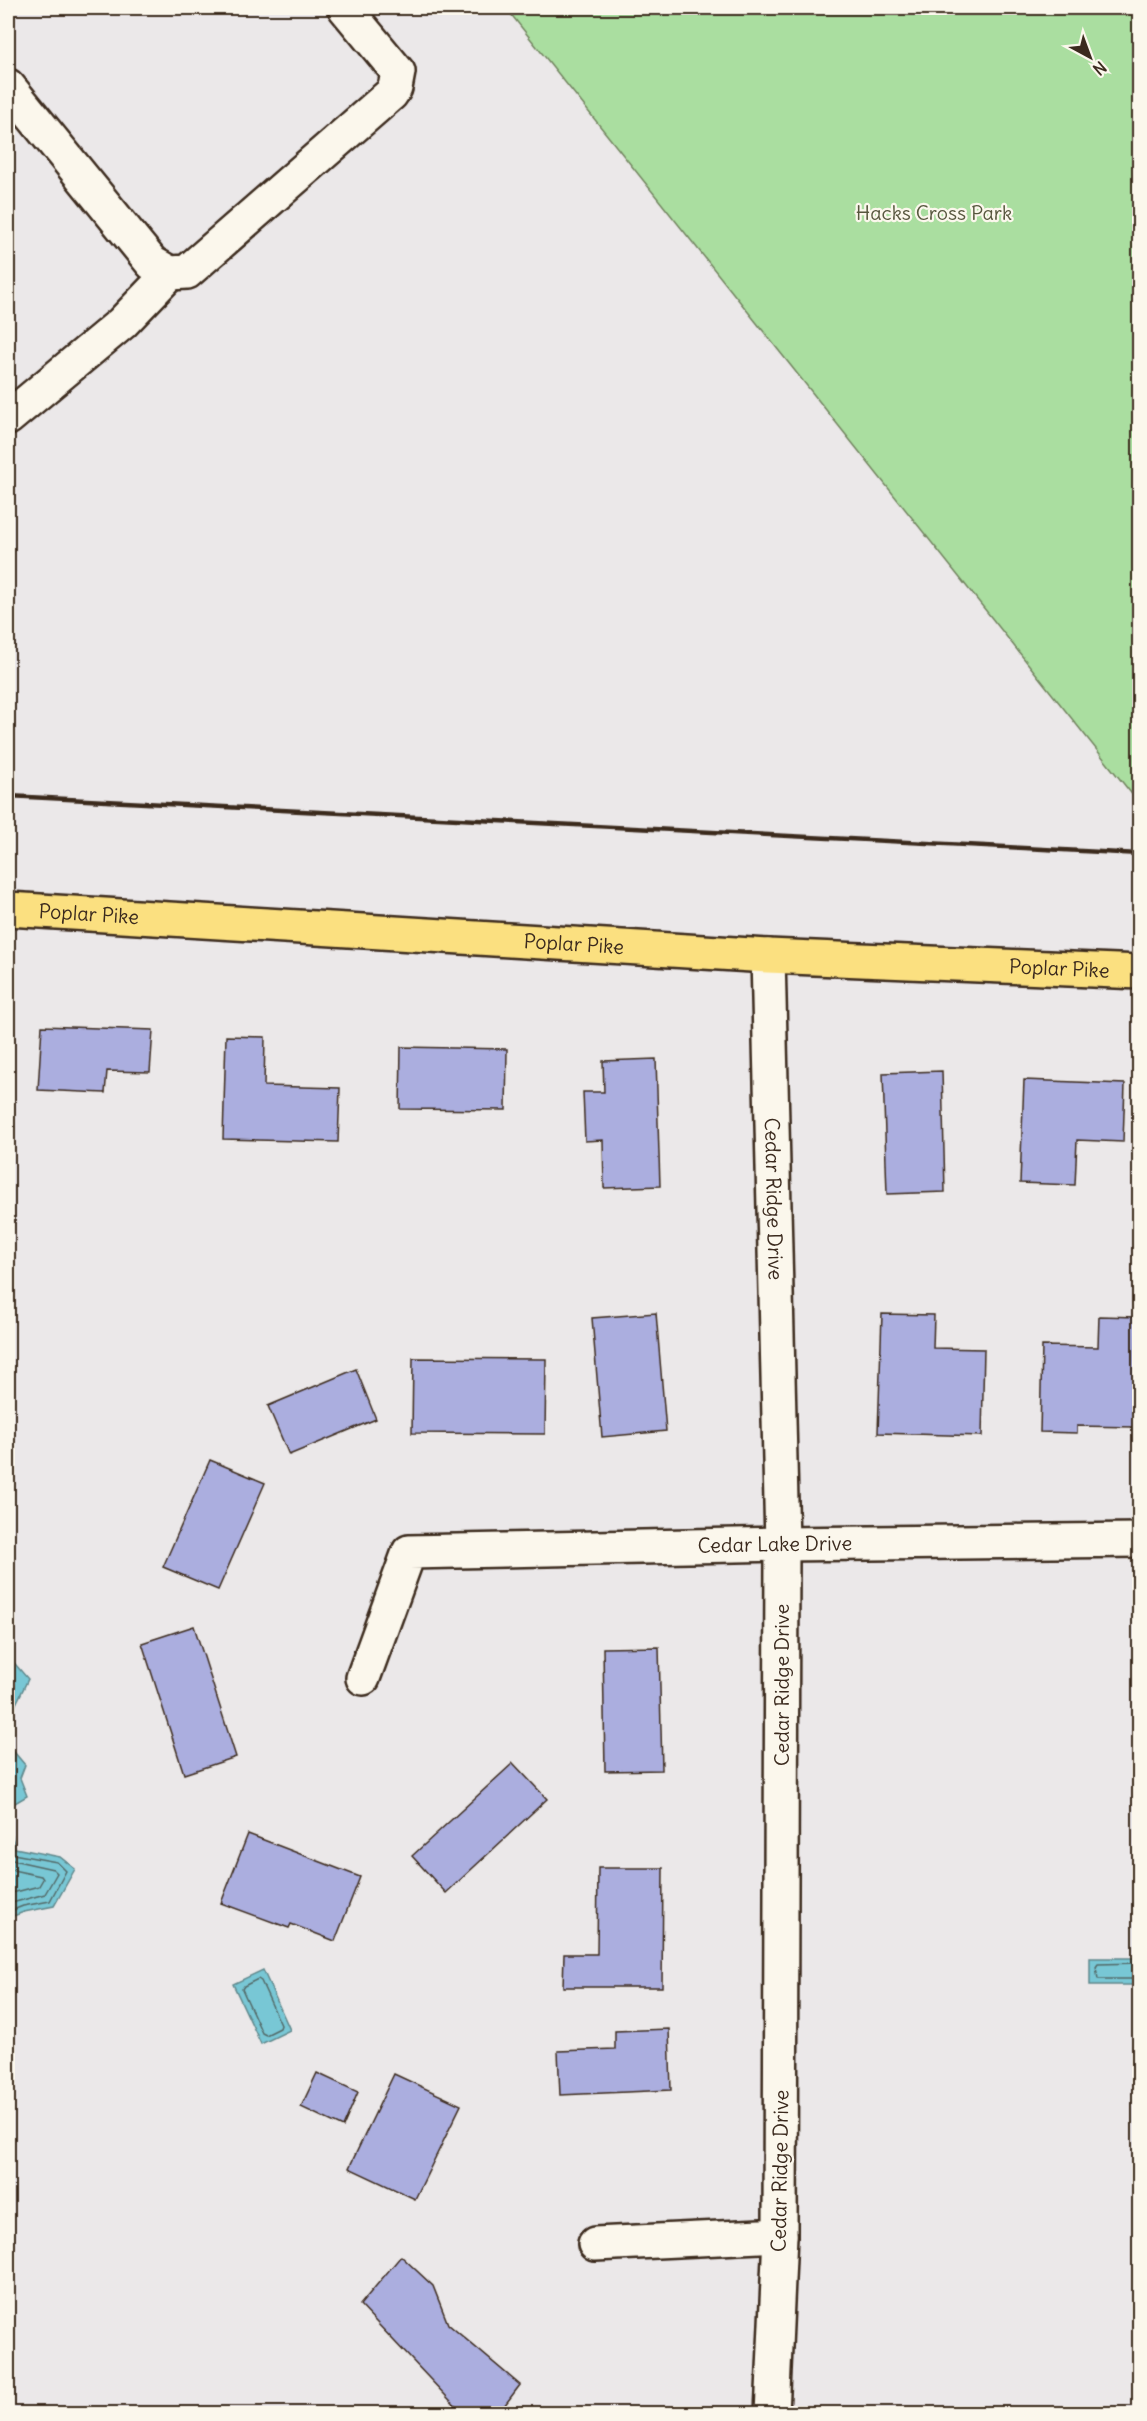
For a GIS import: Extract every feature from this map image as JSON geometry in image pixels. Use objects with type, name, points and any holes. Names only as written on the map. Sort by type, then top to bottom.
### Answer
[{"type":"main road","name":"Poplar Pike","points":[[8,909],[768,956],[1140,972]]},
{"type":"street","points":[[8,86],[152,263],[170,273],[187,272],[391,94],[395,88],[398,72],[345,8]]},
{"type":"street","points":[[8,418],[122,323],[170,273]]},
{"type":"street","name":"Cedar Ridge Drive","points":[[768,956],[782,1544],[780,2235],[772,2414]]},
{"type":"street","name":"Cedar Lake Drive","points":[[363,1678],[409,1552],[782,1544],[1140,1540]]},
{"type":"street","points":[[595,2244],[780,2235]]},
{"type":"green space","name":"Hacks Cross Park","points":[[506,8],[1139,8],[1139,803]]},
{"type":"water","points":[[8,1657],[28,1679],[15,1706],[9,1746],[25,1765],[20,1778],[27,1796],[8,1807]]},
{"type":"water","points":[[8,1823],[15,1848],[60,1857],[75,1869],[54,1906],[8,1918]]},
{"type":"water","points":[[1090,1958],[1139,1958],[1139,1985],[1090,1985]]},
{"type":"water","points":[[263,1970],[290,2030],[261,2044],[233,1984]]},
{"type":"building","points":[[42,1026],[153,1030],[150,1072],[107,1071],[105,1093],[38,1090]]},
{"type":"building","points":[[226,1036],[265,1037],[264,1086],[340,1088],[338,1142],[223,1139]]},
{"type":"building","points":[[401,1047],[507,1049],[506,1110],[400,1109]]},
{"type":"building","points":[[656,1059],[660,1186],[604,1188],[603,1140],[585,1141],[583,1092],[604,1092],[603,1061]]},
{"type":"building","points":[[942,1071],[945,1192],[887,1194],[883,1073]]},
{"type":"building","points":[[1024,1080],[1125,1084],[1123,1142],[1077,1140],[1075,1185],[1020,1183]]},
{"type":"building","points":[[656,1313],[666,1431],[602,1437],[592,1318]]},
{"type":"building","points":[[882,1314],[934,1315],[933,1348],[984,1349],[982,1436],[878,1433]]},
{"type":"building","points":[[1099,1316],[1137,1317],[1135,1427],[1077,1426],[1077,1433],[1040,1432],[1042,1346],[1098,1347]]},
{"type":"building","points":[[413,1358],[546,1359],[545,1434],[412,1433]]},
{"type":"building","points":[[356,1369],[376,1419],[289,1455],[268,1406]]},
{"type":"building","points":[[210,1460],[265,1483],[218,1590],[163,1567]]},
{"type":"building","points":[[194,1626],[236,1757],[184,1774],[142,1643]]},
{"type":"building","points":[[659,1647],[662,1770],[605,1771],[603,1648]]},
{"type":"building","points":[[513,1763],[547,1799],[446,1893],[412,1856]]},
{"type":"building","points":[[248,1834],[360,1877],[335,1941],[291,1924],[289,1928],[221,1903]]},
{"type":"building","points":[[598,1868],[663,1868],[662,1987],[563,1987],[564,1954],[597,1954]]},
{"type":"building","points":[[669,2029],[671,2090],[560,2095],[558,2051],[615,2049],[615,2031]]},
{"type":"building","points":[[317,2073],[358,2092],[343,2127],[301,2107]]},
{"type":"building","points":[[394,2074],[461,2105],[415,2199],[349,2168]]},
{"type":"building","points":[[401,2256],[433,2286],[448,2324],[520,2385],[498,2414],[463,2414],[360,2305]]},
{"type":"railway","points":[[8,796],[1140,854]]}]
